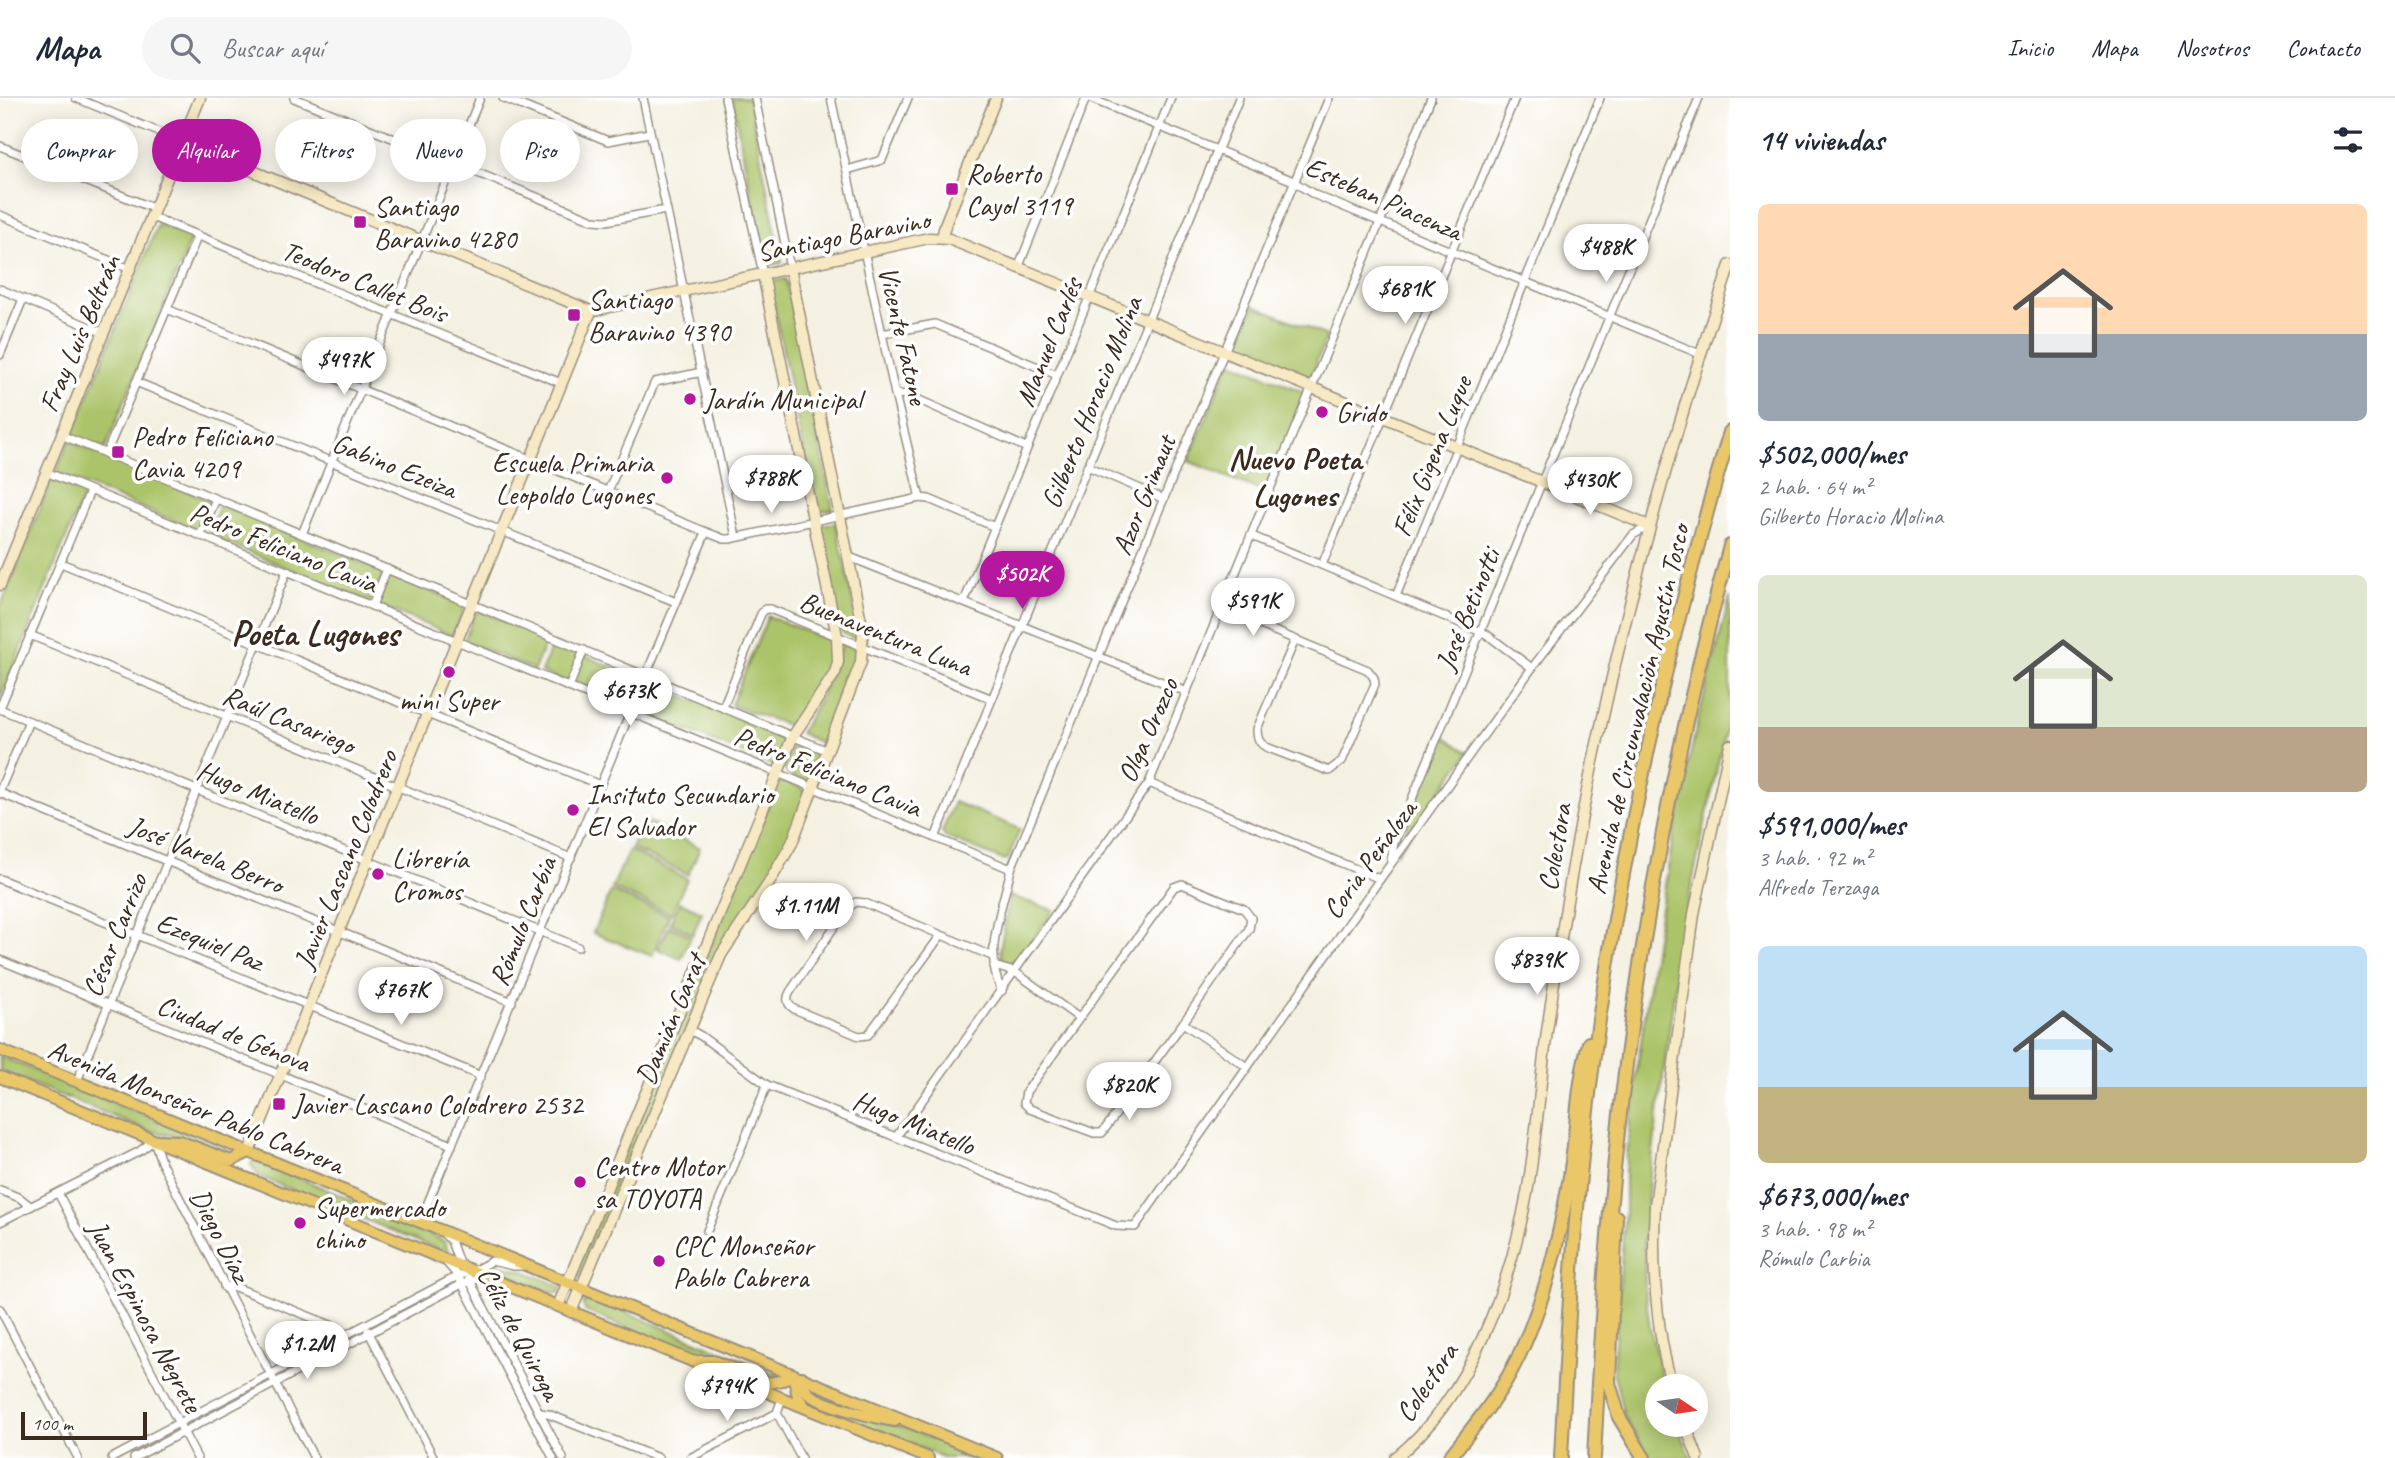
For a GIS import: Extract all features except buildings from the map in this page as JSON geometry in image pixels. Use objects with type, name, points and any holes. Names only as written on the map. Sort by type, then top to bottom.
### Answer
[{"type":"highway","name":"Avenida de Circunvalación Agustín Tosco","points":[[1561,1458],[1576,1222],[1602,1003],[1629,837],[1658,699],[1695,552],[1730,432]]},
{"type":"highway","name":"Avenida de Circunvalación Agustín Tosco","points":[[1594,1458],[1605,1263],[1632,1018],[1656,872],[1686,721],[1730,546]]},
{"type":"highway","points":[[1450,1458],[1508,1376],[1535,1315],[1569,1179],[1583,1066],[1602,1003]]},
{"type":"highway","points":[[1615,1161],[1617,1241],[1608,1362],[1609,1383],[1619,1417],[1644,1458]]},
{"type":"main road","name":"Fray Luis Beltrán","points":[[192,119],[201,98]]},
{"type":"main road","points":[[942,237],[996,98]]},
{"type":"main road","points":[[261,174],[591,311]]},
{"type":"main road","name":"Fray Luis Beltrán","points":[[0,585],[166,182]]},
{"type":"main road","name":"Santiago Baravino","points":[[591,311],[942,237],[1090,295],[1649,526]]},
{"type":"main road","name":"Colectora","points":[[1395,1458],[1431,1423],[1454,1391],[1496,1302],[1518,1234],[1531,1171],[1548,1024],[1580,828],[1614,664],[1649,526],[1700,354],[1730,265]]},
{"type":"main road","name":"Damián Garat","points":[[571,1312],[726,946],[787,853],[828,751],[864,648],[863,631],[790,268]]},
{"type":"main road","name":"Damián Garat","points":[[558,1307],[793,736],[835,673],[838,662],[837,636],[763,274]]},
{"type":"main road","name":"Javier Lascano Colodrero","points":[[249,1152],[591,311]]},
{"type":"main road","points":[[1669,1374],[1656,1297],[1653,1239],[1655,1205],[1694,914],[1730,745]]},
{"type":"main road","name":"Avenida Monseñor Pablo Cabrera","points":[[0,1050],[797,1376]]},
{"type":"main road","name":"Avenida Monseñor Pablo Cabrera","points":[[0,1077],[443,1259],[465,1275],[487,1277],[928,1458]]},
{"type":"main road","points":[[154,1140],[179,1141],[231,1161],[249,1152]]},
{"type":"main road","points":[[249,1152],[246,1170],[256,1182]]},
{"type":"main road","points":[[689,1361],[713,1361],[770,1383],[797,1376]]},
{"type":"main road","points":[[797,1376],[798,1396],[807,1408]]},
{"type":"main road","points":[[797,1376],[804,1389],[815,1398],[875,1418],[915,1424],[997,1458]]},
{"type":"main road","points":[[1690,1437],[1698,1458]]},
{"type":"street","points":[[76,98],[152,129]]},
{"type":"street","points":[[294,98],[390,136]]},
{"type":"street","points":[[471,119],[480,98]]},
{"type":"street","points":[[503,98],[608,141],[649,133]]},
{"type":"street","points":[[643,98],[736,537]]},
{"type":"street","name":"Damián Garat","points":[[725,98],[763,274]]},
{"type":"street","name":"Damián Garat","points":[[755,98],[790,268]]},
{"type":"street","name":"Vicente Fatone","points":[[831,98],[920,498]]},
{"type":"street","points":[[847,170],[882,160],[908,98]]},
{"type":"street","points":[[1019,266],[1088,98]]},
{"type":"street","name":"Esteban Piacenza","points":[[1088,98],[1295,181],[1315,194],[1700,354]]},
{"type":"street","name":"Manuel Carlés","points":[[964,603],[1171,98]]},
{"type":"street","name":"Gilberto Horacio Molina","points":[[934,838],[1239,98]]},
{"type":"street","name":"Azor Grimaut","points":[[1002,991],[997,982],[994,957],[1011,869],[1329,98]]},
{"type":"street","name":"Olga Orozco","points":[[896,1138],[1149,783],[1431,98]]},
{"type":"street","points":[[1322,565],[1516,98]]},
{"type":"street","name":"Félix Gigena Luque","points":[[1396,596],[1600,98]]},
{"type":"street","name":"José Betinotti","points":[[1390,865],[1394,843],[1699,98]]},
{"type":"street","name":"Teodoro Callet Bois","points":[[0,146],[198,235],[561,383]]},
{"type":"street","points":[[486,175],[593,220],[606,221],[666,210]]},
{"type":"street","points":[[302,534],[446,182]]},
{"type":"street","points":[[0,215],[130,269]]},
{"type":"street","points":[[106,453],[198,235]]},
{"type":"street","points":[[0,289],[104,333]]},
{"type":"street","points":[[0,355],[23,299]]},
{"type":"street","points":[[167,309],[724,539],[920,498],[929,499],[995,527]]},
{"type":"street","points":[[882,334],[935,324],[1057,375]]},
{"type":"street","points":[[608,491],[651,388],[659,381],[702,372]]},
{"type":"street","name":"Gabino Ezeiza","points":[[136,382],[676,602]]},
{"type":"street","points":[[895,394],[908,395],[1027,448]]},
{"type":"street","name":"Pedro Feliciano Cavia","points":[[61,435],[828,751]]},
{"type":"street","points":[[1087,467],[1164,499]]},
{"type":"street","name":"Pedro Feliciano Cavia","points":[[46,472],[1011,869]]},
{"type":"street","points":[[0,709],[90,491]]},
{"type":"street","points":[[200,536],[216,499]]},
{"type":"street","name":"Coria Peñaloza","points":[[1135,1227],[1532,668],[1633,535],[1649,526]]},
{"type":"street","points":[[646,675],[706,532]]},
{"type":"street","points":[[1252,536],[1480,631],[1532,668]]},
{"type":"street","points":[[846,555],[1187,692]]},
{"type":"street","points":[[61,563],[600,785]]},
{"type":"street","points":[[372,606],[387,569]]},
{"type":"street","name":"César Carrizo","points":[[77,1081],[287,571]]},
{"type":"street","name":"Buenaventura Luna","points":[[723,707],[765,609],[992,699]]},
{"type":"street","points":[[1222,609],[1368,670],[1374,678],[1375,684],[1342,761],[1329,771],[1266,747],[1257,735],[1257,729],[1295,640]]},
{"type":"street","name":"Raúl Casariego","points":[[30,635],[571,858]]},
{"type":"street","points":[[569,687],[584,650]]},
{"type":"street","name":"Hugo Miatello","points":[[0,709],[578,947]]},
{"type":"street","name":"Rómulo Carbia","points":[[420,1222],[630,713]]},
{"type":"street","points":[[0,792],[29,721]]},
{"type":"street","points":[[1149,783],[1380,879]]},
{"type":"street","name":"José Varela Berro","points":[[0,792],[512,1002]]},
{"type":"street","name":"Ezequiel Paz","points":[[0,879],[481,1076]]},
{"type":"street","points":[[1182,884],[1244,909],[1251,918],[1249,929],[1183,1023],[1105,1130],[1099,1134],[1030,1109],[1024,1099],[1079,1018],[1174,887],[1182,884]]},
{"type":"street","points":[[941,935],[868,1035],[859,1036],[788,1004],[790,992],[847,908],[856,902],[865,903],[994,957]]},
{"type":"street","name":"Ciudad de Génova","points":[[0,960],[452,1145]]},
{"type":"street","points":[[994,966],[1015,972],[1079,1018]]},
{"type":"street","points":[[690,988],[704,994]]},
{"type":"street","points":[[1183,1023],[1247,1067]]},
{"type":"street","name":"Hugo Miatello","points":[[690,1030],[767,1085],[1116,1226],[1135,1227]]},
{"type":"street","points":[[707,1231],[767,1085]]},
{"type":"street","points":[[0,1222],[140,1151],[154,1140]]},
{"type":"street","name":"Diego Díaz","points":[[154,1140],[161,1162],[314,1458]]},
{"type":"street","points":[[0,1190],[20,1198],[30,1206]]},
{"type":"street","name":"Juan Espinosa Negrete","points":[[58,1193],[197,1458]]},
{"type":"street","name":"Céliz de Quiroga","points":[[439,1230],[451,1241],[465,1275],[536,1414],[564,1458]]},
{"type":"street","points":[[112,1458],[364,1324],[492,1261],[513,1266],[527,1265]]},
{"type":"street","points":[[134,1458],[369,1334],[465,1275]]},
{"type":"street","points":[[224,1287],[235,1287],[338,1328],[345,1334]]},
{"type":"street","points":[[0,1309],[78,1458]]},
{"type":"street","points":[[364,1324],[434,1458]]},
{"type":"street","points":[[690,1458],[776,1413],[782,1398]]},
{"type":"street","points":[[776,1413],[801,1458]]},
{"type":"street","points":[[536,1414],[658,1458]]},
{"type":"street","name":"Céliz de Quiroga","points":[[536,1414],[553,1458]]},
{"type":"green space","points":[[732,98],[749,98],[782,263],[765,266]]},
{"type":"green space","points":[[158,224],[192,236],[105,449],[72,436]]},
{"type":"green space","points":[[786,279],[833,509],[816,512],[769,282]]},
{"type":"green space","points":[[1254,305],[1327,336],[1309,381],[1235,351]]},
{"type":"green space","points":[[1230,361],[1306,393],[1264,492],[1188,461]]},
{"type":"green space","points":[[69,441],[211,501],[199,531],[56,473]]},
{"type":"green space","points":[[52,479],[85,492],[0,699],[0,608]]},
{"type":"green space","points":[[220,505],[384,572],[371,602],[207,535]]},
{"type":"green space","points":[[836,523],[860,637],[855,639],[844,634],[839,628],[818,525]]},
{"type":"green space","points":[[389,574],[465,605],[453,636],[376,604]]},
{"type":"green space","points":[[1730,597],[1730,708],[1684,920],[1649,1181],[1644,1244],[1645,1291],[1650,1328],[1661,1374],[1645,1374],[1645,1437],[1683,1437],[1691,1458],[1649,1458],[1624,1416],[1613,1370],[1625,1211],[1625,1173],[1656,938],[1676,821],[1697,724]]},
{"type":"green space","points":[[476,610],[547,639],[534,670],[464,641]]},
{"type":"green space","points":[[768,616],[830,641],[831,667],[790,726],[731,705]]},
{"type":"green space","points":[[553,643],[786,738],[774,766],[541,672]]},
{"type":"green space","points":[[842,644],[858,649],[823,744],[800,733],[819,700]]},
{"type":"green space","points":[[1441,734],[1468,753],[1396,854]]},
{"type":"green space","points":[[799,744],[819,753],[811,779],[807,782],[788,775],[784,768],[792,746]]},
{"type":"green space","points":[[785,781],[802,788],[807,794],[790,839],[736,925],[581,1276],[574,1277],[777,784]]},
{"type":"green space","points":[[954,802],[1020,829],[1008,859],[1003,860],[945,837],[942,832]]},
{"type":"green space","points":[[643,819],[700,848],[688,875],[631,848]]},
{"type":"green space","points":[[629,850],[687,879],[671,914],[612,888]]},
{"type":"green space","points":[[611,891],[669,916],[652,956],[593,933]]},
{"type":"green space","points":[[1010,896],[1054,910],[1018,961],[1010,964],[1002,960],[1000,950]]},
{"type":"green space","points":[[680,902],[702,912],[693,934],[670,923]]},
{"type":"green space","points":[[669,926],[691,936],[681,959],[658,949]]},
{"type":"green space","points":[[0,1056],[232,1152],[225,1155],[179,1137],[147,1130],[0,1071]]},
{"type":"green space","points":[[253,1158],[426,1232],[445,1242],[449,1254],[260,1177],[251,1165]]},
{"type":"green space","points":[[496,1264],[524,1271],[562,1287],[559,1293],[553,1293],[512,1276],[486,1269]]},
{"type":"green space","points":[[590,1298],[782,1376],[771,1380],[712,1358],[669,1346],[585,1311],[583,1304]]},
{"type":"green space","points":[[801,1390],[877,1422],[903,1427],[978,1458],[945,1458],[814,1405],[803,1398]]},
{"type":"place","name":"Roberto Cayol 3119","points":[[952,189]]},
{"type":"place","name":"Santiago Baravino 4280","points":[[360,222]]},
{"type":"place","name":"Santiago Baravino 4390","points":[[574,315]]},
{"type":"place","name":"Jardín Municipal","points":[[690,399]]},
{"type":"place","name":"Grido","points":[[1322,412]]},
{"type":"place","name":"Pedro Feliciano Cavia 4209","points":[[118,452]]},
{"type":"place","name":"Escuela Primaria Leopoldo Lugones","points":[[667,478]]},
{"type":"place","name":"mini Super","points":[[449,672]]},
{"type":"place","name":"Insituto Secundario El Salvador","points":[[573,810]]},
{"type":"place","name":"Librería Cromos","points":[[378,874]]},
{"type":"place","name":"Javier Lascano Colodrero 2532","points":[[279,1104]]},
{"type":"place","name":"Centro Motor sa TOYOTA","points":[[580,1182]]},
{"type":"place","name":"Supermercado chino","points":[[300,1223]]},
{"type":"place","name":"CPC Monseñor Pablo Cabrera","points":[[659,1261]]},
{"type":"district","name":"Nuevo Poeta Lugones","points":[[1295,476]]},
{"type":"district","name":"Poeta Lugones","points":[[315,633]]}]
